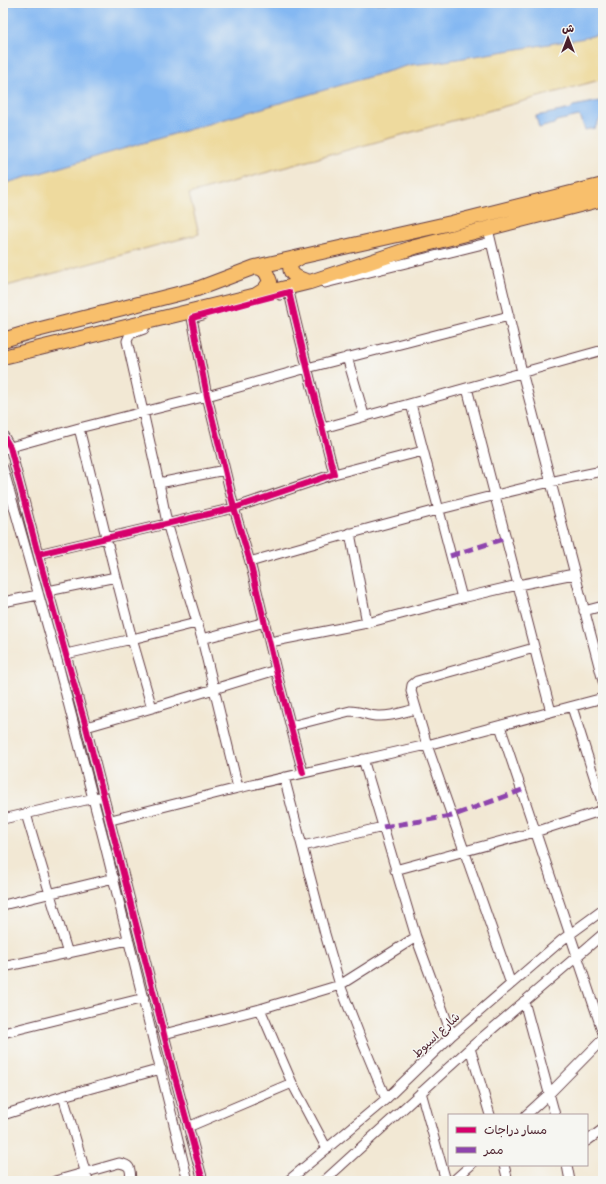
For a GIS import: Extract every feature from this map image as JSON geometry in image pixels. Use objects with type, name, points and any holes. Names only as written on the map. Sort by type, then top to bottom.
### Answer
[{"type":"highway","points":[[3,340],[197,289],[255,267],[451,223],[603,185]]},
{"type":"highway","points":[[3,357],[250,298],[310,282],[415,248],[490,235],[603,198]]},
{"type":"highway","points":[[303,256],[291,263],[289,268],[291,273],[298,279],[310,282]]},
{"type":"highway","points":[[250,298],[264,290],[270,282],[267,272],[261,268],[255,267]]},
{"type":"street","points":[[238,788],[202,639],[167,523],[128,341],[130,334],[134,332],[290,292],[490,235],[522,372],[603,681]]},
{"type":"street","points":[[290,292],[307,368],[334,474]]},
{"type":"street","points":[[6,448],[207,396],[347,357],[509,316]]},
{"type":"street","points":[[192,318],[207,396],[234,508],[250,562],[303,773]]},
{"type":"street","points":[[323,428],[603,350]]},
{"type":"street","points":[[347,357],[364,416]]},
{"type":"street","points":[[467,388],[551,712]]},
{"type":"street","points":[[411,404],[462,598]]},
{"type":"street","points":[[79,428],[132,639],[152,708]]},
{"type":"street","points":[[3,435],[86,727],[203,1181]]},
{"type":"street","points":[[38,554],[234,508],[334,474],[423,451]]},
{"type":"street","points":[[3,468],[114,878],[188,1181]]},
{"type":"street","points":[[159,483],[225,470]]},
{"type":"street","points":[[250,562],[350,533],[495,495],[551,481],[603,471]]},
{"type":"street","points":[[350,533],[367,623]]},
{"type":"street","points":[[270,642],[367,623],[462,598],[574,574]]},
{"type":"street","points":[[48,591],[116,577]]},
{"type":"street","points":[[3,602],[38,595]]},
{"type":"street","points":[[584,611],[603,606]]},
{"type":"street","points":[[202,639],[265,622]]},
{"type":"street","points":[[66,654],[196,623]]},
{"type":"street","points":[[511,984],[427,745],[411,691],[412,684],[417,680],[534,648]]},
{"type":"street","points":[[86,727],[214,690],[276,670]]},
{"type":"street","points":[[110,820],[284,777],[427,745],[603,698]]},
{"type":"street","points":[[572,707],[603,805]]},
{"type":"street","points":[[291,726],[350,711],[360,711],[377,716],[388,716],[416,709]]},
{"type":"street","points":[[500,726],[603,1033]]},
{"type":"street","points":[[362,759],[416,937],[452,1035]]},
{"type":"street","points":[[284,777],[325,934],[340,985],[386,1098]]},
{"type":"street","points":[[3,819],[104,796]]},
{"type":"street","points":[[395,870],[535,832],[603,810]]},
{"type":"street","points":[[26,814],[68,954]]},
{"type":"street","points":[[303,846],[383,827]]},
{"type":"street","points":[[3,905],[114,878]]},
{"type":"street","name":"شارع اسيوط","points":[[288,1181],[386,1098],[452,1035],[569,934],[603,910]]},
{"type":"street","points":[[324,1181],[470,1048],[603,934]]},
{"type":"street","points":[[164,1034],[260,1009],[340,985],[416,937]]},
{"type":"street","points":[[3,967],[128,940]]},
{"type":"street","points":[[3,1033],[144,998]]},
{"type":"street","points":[[524,1001],[555,1114]]},
{"type":"street","points":[[260,1009],[292,1083],[327,1149]]},
{"type":"street","points":[[527,1114],[603,1039]]},
{"type":"street","points":[[470,1048],[490,1114]]},
{"type":"street","points":[[3,1115],[63,1096],[161,1069]]},
{"type":"street","points":[[188,1127],[292,1083]]},
{"type":"street","points":[[422,1092],[446,1181]]},
{"type":"street","points":[[63,1096],[88,1181]]},
{"type":"street","points":[[588,1140],[603,1129]]},
{"type":"street","points":[[55,1181],[119,1163],[126,1164],[130,1168],[131,1181]]},
{"type":"street","points":[[453,1181],[470,1166]]},
{"type":"street","points":[[504,1166],[508,1181]]},
{"type":"street","points":[[567,1166],[569,1180]]},
{"type":"sand","points":[[603,3],[603,79],[189,194],[199,234],[3,287],[3,174]]},
{"type":"water","points":[[3,3],[603,3],[603,33],[585,38],[439,62],[410,65],[3,184]]},
{"type":"water","points":[[600,101],[603,114],[595,128],[585,130],[579,116],[556,121],[554,124],[539,128],[536,116],[571,109],[573,106]]},
{"type":"marked path","points":[[450,556],[506,538]]},
{"type":"marked path","points":[[383,827],[452,816],[522,790]]},
{"type":"cycle path","points":[[38,554],[234,508],[334,474],[289,292],[192,318],[207,396],[234,508],[250,562],[303,773]]},
{"type":"cycle path","points":[[3,435],[10,447],[86,727],[173,1070],[203,1181]]}]
